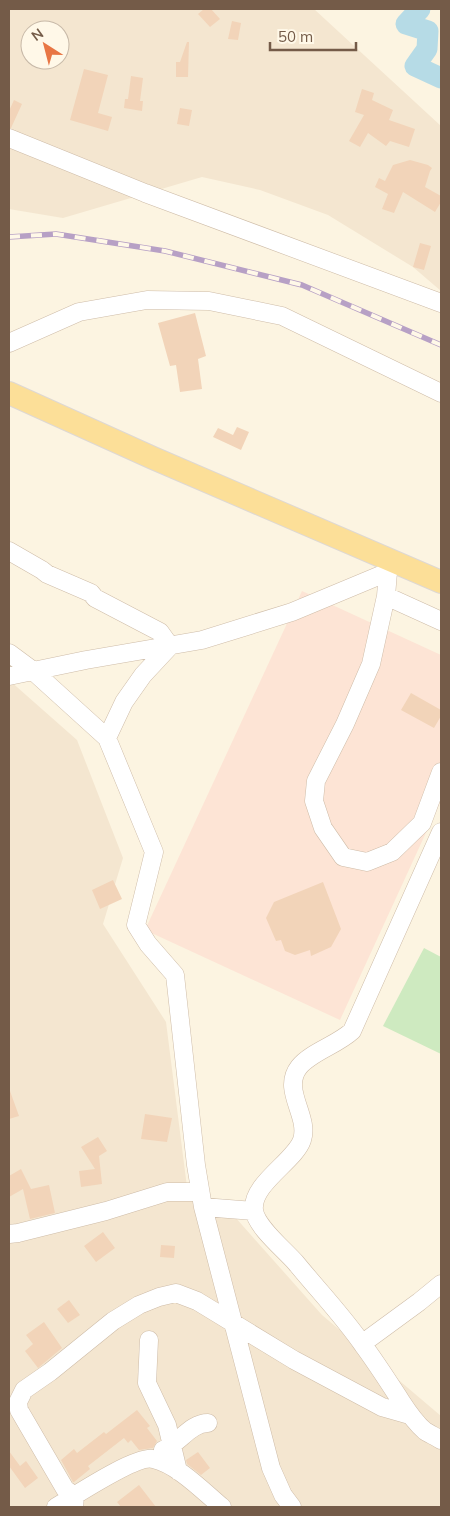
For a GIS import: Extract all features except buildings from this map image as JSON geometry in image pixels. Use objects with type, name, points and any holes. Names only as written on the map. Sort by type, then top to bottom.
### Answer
[{"type":"main road","points":[[9,393],[389,566],[441,582]]},
{"type":"street","points":[[9,138],[145,193],[441,304]]},
{"type":"street","points":[[9,343],[79,312],[147,300],[209,300],[282,316],[441,393]]},
{"type":"street","points":[[9,551],[47,574],[90,593],[95,598],[160,632],[170,646]]},
{"type":"street","points":[[389,566],[386,596],[371,664],[345,724],[316,781],[314,800],[323,828],[343,857],[367,862],[392,852],[422,823],[441,772]]},
{"type":"street","points":[[9,676],[32,670],[202,640],[292,612],[389,566]]},
{"type":"street","points":[[386,596],[441,621]]},
{"type":"street","points":[[107,738],[124,702],[144,675],[170,646]]},
{"type":"street","points":[[9,653],[32,670],[107,738],[154,852],[136,926],[148,944],[175,975],[202,1199],[272,1468],[283,1495],[292,1507]]},
{"type":"street","points":[[441,832],[352,1031],[299,1067],[293,1081],[295,1100],[304,1126],[302,1141],[255,1198],[254,1211],[261,1225],[287,1252],[363,1344],[410,1415],[425,1430],[441,1440]]},
{"type":"street","points":[[9,1234],[106,1211],[167,1192],[254,1211]]},
{"type":"street","points":[[363,1344],[441,1284]]},
{"type":"street","points":[[74,1501],[19,1410],[18,1402],[24,1390],[50,1372],[113,1321],[139,1305],[159,1297],[176,1293],[197,1301],[294,1360],[382,1407],[410,1415]]},
{"type":"street","points":[[149,1340],[147,1384],[167,1425],[178,1471]]},
{"type":"street","points":[[56,1507],[74,1501],[116,1472],[172,1447],[177,1440],[204,1423],[208,1423]]},
{"type":"street","points":[[150,1458],[178,1471],[222,1507]]},
{"type":"shaded area","points":[[9,9],[314,9],[441,126],[441,291],[413,267],[328,215],[260,190],[202,177],[63,218],[9,209]]},
{"type":"shaded area","points":[[302,591],[441,655],[441,800],[340,1020],[145,930]]},
{"type":"shaded area","points":[[9,680],[77,740],[123,858],[103,924],[166,1022],[188,1195],[235,1217],[322,1315],[441,1416],[441,1507],[9,1507]]},
{"type":"green space","points":[[424,948],[441,957],[441,1054],[383,1026]]},
{"type":"waterway","points":[[420,9],[406,24],[428,31],[427,49],[415,66],[441,78]]},
{"type":"railway","points":[[9,237],[56,234],[165,251],[302,285],[441,345]]}]
